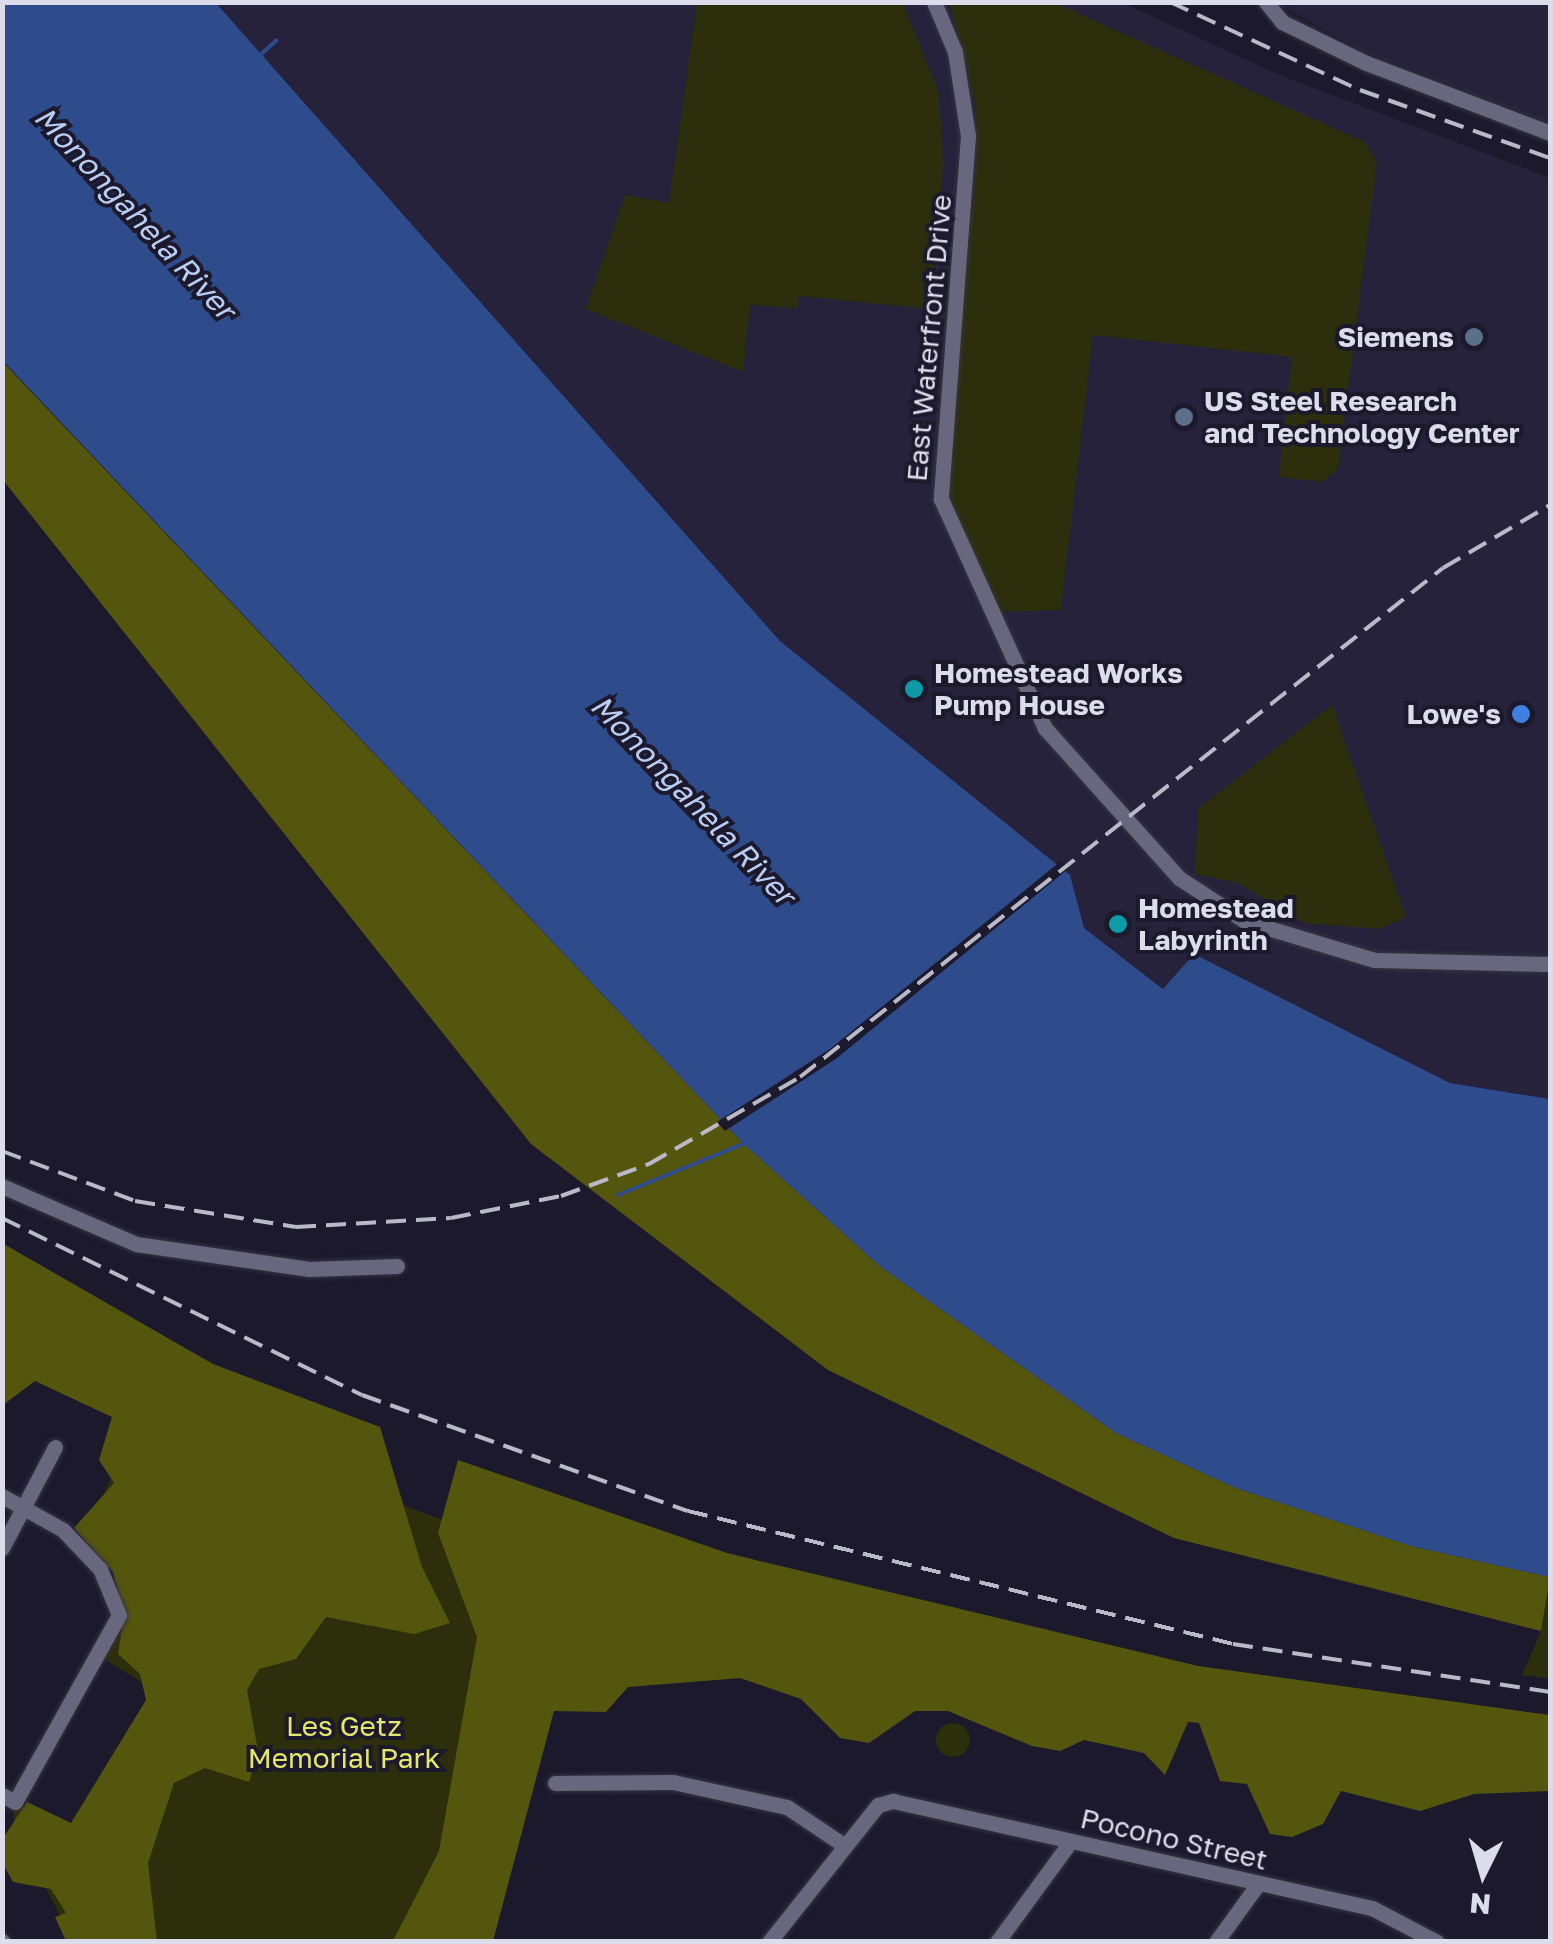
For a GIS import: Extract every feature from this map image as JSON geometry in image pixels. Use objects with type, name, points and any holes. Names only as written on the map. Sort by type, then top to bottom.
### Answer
[{"type":"street","name":"East Waterfront Drive","points":[[934,2],[955,52],[968,136],[941,499],[1045,728],[1179,878],[1246,921],[1374,960],[1550,964]]},
{"type":"street","points":[[1266,2],[1282,22],[1366,63],[1550,133]]},
{"type":"street","points":[[2,1186],[136,1244],[309,1269],[397,1266]]},
{"type":"street","points":[[2,1548],[54,1447]]},
{"type":"street","points":[[2,1496],[63,1530],[100,1569],[119,1615],[9,1799]]},
{"type":"street","points":[[555,1783],[673,1782],[787,1807],[845,1846],[769,1942]]},
{"type":"street","name":"Pocono Street","points":[[845,1846],[878,1805],[893,1801],[1402,1917],[1438,1942]]},
{"type":"street","points":[[997,1942],[1071,1841]]},
{"type":"street","points":[[1216,1942],[1258,1884]]},
{"type":"shaded area","points":[[216,3],[1123,3],[1282,76],[1550,178],[1550,1099],[1450,1083],[1195,954],[1164,989],[1084,928],[1070,875],[780,641]]},
{"type":"shaded area","points":[[1276,3],[1550,3],[1550,124],[1361,50]]},
{"type":"shaded area","points":[[2,361],[744,1144],[881,1267],[1116,1433],[1236,1488],[1411,1546],[1550,1577],[1541,1631],[1174,1538],[828,1370],[531,1144],[3,480]]},
{"type":"shaded area","points":[[2,1243],[213,1364],[380,1427],[422,1567],[450,1623],[414,1634],[326,1617],[296,1659],[259,1669],[247,1690],[258,1751],[249,1782],[205,1768],[174,1783],[148,1863],[157,1941],[66,1941],[55,1917],[66,1913],[51,1889],[13,1882],[3,1864],[3,1838],[27,1802],[71,1823],[146,1700],[140,1674],[118,1654],[124,1614],[113,1572],[74,1528],[114,1483],[99,1460],[112,1417],[35,1381],[3,1405]]},
{"type":"shaded area","points":[[458,1460],[727,1553],[1198,1666],[1550,1715],[1550,1791],[1474,1794],[1420,1811],[1341,1791],[1323,1824],[1292,1837],[1270,1834],[1247,1784],[1220,1781],[1199,1723],[1188,1722],[1165,1775],[1144,1753],[1084,1740],[1060,1751],[1032,1746],[948,1711],[915,1711],[869,1743],[840,1738],[801,1699],[740,1678],[628,1687],[606,1712],[554,1711],[493,1941],[393,1941],[439,1851],[477,1637],[438,1533]]},
{"type":"green space","points":[[697,3],[903,3],[939,93],[943,164],[931,309],[799,296],[797,308],[750,305],[743,372],[586,309],[625,195],[669,203]]},
{"type":"green space","points":[[950,3],[1055,3],[1365,142],[1377,162],[1338,469],[1322,482],[1279,477],[1292,357],[1093,335],[1061,610],[996,612],[951,514],[945,469],[977,156],[976,106]]},
{"type":"green space","points":[[1332,705],[1406,917],[1379,929],[1305,923],[1238,883],[1195,874],[1198,809]]},
{"type":"green space","name":"Les Getz Memorial Park","points":[[141,1409],[552,1560],[740,1678],[546,1693],[434,1941],[73,1941],[14,1825],[14,1800],[79,1842],[157,1692],[104,1659],[124,1614],[113,1572],[83,1542]]},
{"type":"green space","points":[[1550,1577],[1550,1679],[1522,1675],[1541,1631]]},
{"type":"green space","points":[[953,1723],[965,1728],[970,1740],[965,1752],[953,1757],[941,1752],[936,1740],[941,1728]]},
{"type":"water","name":"Monongahela River","points":[[3,3],[216,3],[780,641],[1070,875],[1084,928],[1163,989],[1194,954],[1450,1083],[1550,1099],[1550,1577],[1411,1546],[1236,1488],[1116,1433],[881,1267],[744,1144],[3,361]]},
{"type":"pier","points":[[1061,861],[1069,868],[837,1058],[725,1131],[717,1122],[830,1049]]},
{"type":"waterway","points":[[258,57],[277,40]]},
{"type":"waterway","points":[[618,1195],[748,1142]]},
{"type":"railway","points":[[1170,2],[1360,90],[1550,158]]},
{"type":"railway","points":[[2,1151],[135,1201],[296,1227],[451,1218],[561,1196],[649,1164],[800,1077],[1443,568],[1550,505]]},
{"type":"railway","points":[[2,1218],[362,1395],[688,1511],[1233,1644],[1550,1692]]},
{"type":"place","name":"Siemens","points":[[1474,337]]},
{"type":"place","name":"US Steel Research and Technology Center","points":[[1184,417]]},
{"type":"place","name":"Homestead Works Pump House","points":[[914,689]]},
{"type":"place","name":"Lowe's","points":[[1521,714]]},
{"type":"place","name":"Homestead Labyrinth","points":[[1118,924]]}]
